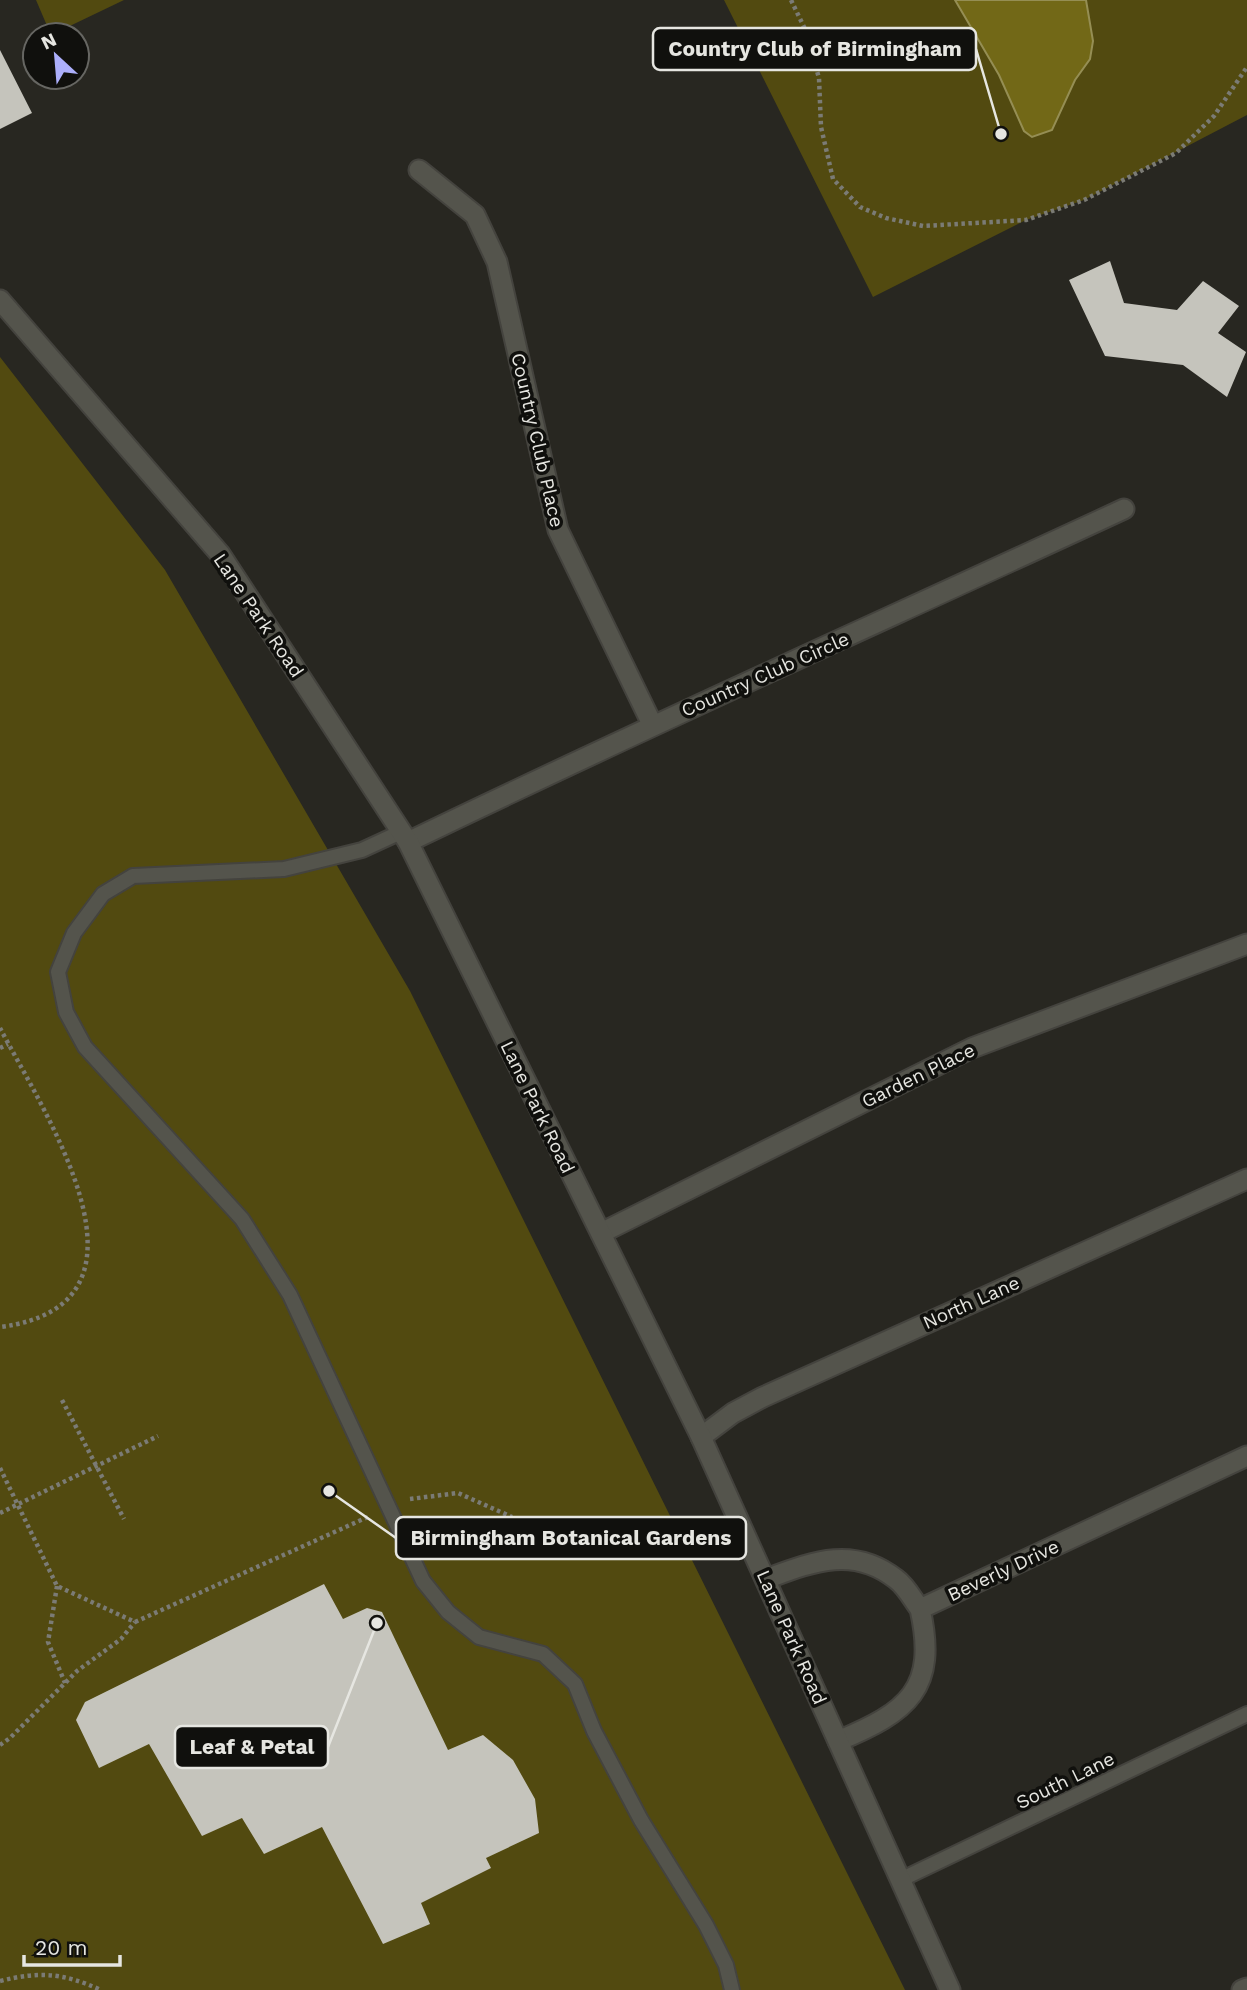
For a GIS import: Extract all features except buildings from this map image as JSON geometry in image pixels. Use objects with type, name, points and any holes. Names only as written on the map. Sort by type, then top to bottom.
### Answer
[{"type":"street","name":"Country Club Place","points":[[419,170],[475,215],[497,262],[558,530],[652,724]]},
{"type":"street","name":"Lane Park Road","points":[[0,300],[220,554],[404,837],[701,1437],[950,1990]]},
{"type":"street","name":"Country Club Circle","points":[[404,837],[732,690],[1124,509]]},
{"type":"street","name":"Garden Place","points":[[601,1234],[972,1048],[1247,944]]},
{"type":"street","name":"North Lane","points":[[701,1437],[733,1413],[763,1397],[1247,1179]]},
{"type":"street","name":"Beverly Drive","points":[[920,1609],[1247,1456]]},
{"type":"street","points":[[766,1579],[816,1561],[862,1559],[897,1580],[920,1609],[927,1641],[924,1677],[903,1704],[879,1724],[838,1741]]},
{"type":"street","points":[[1242,1990],[1247,1988]]},
{"type":"lane","points":[[404,837],[284,869],[133,876],[103,894],[74,933],[58,972],[66,1012],[85,1047],[242,1219],[290,1295],[423,1581],[447,1612],[480,1637],[543,1654],[575,1684],[594,1731],[641,1820],[706,1925],[726,1965],[732,1990]]},
{"type":"lane","name":"South Lane","points":[[900,1880],[1247,1714]]},
{"type":"path","points":[[791,0],[804,27],[819,78],[821,127],[833,179],[860,207],[886,218],[923,226],[1026,220],[1084,200],[1176,153],[1214,116],[1247,67]]},
{"type":"path","points":[[0,1028],[69,1160],[85,1219],[89,1252],[80,1286],[63,1305],[24,1324],[0,1327]]},
{"type":"path","points":[[0,1048],[8,1044]]},
{"type":"path","points":[[62,1400],[124,1519]]},
{"type":"path","points":[[0,1513],[158,1436]]},
{"type":"path","points":[[0,1468],[57,1586],[48,1642],[65,1683]]},
{"type":"path","points":[[0,1745],[65,1683],[121,1639],[135,1622],[389,1508],[413,1498],[458,1493],[512,1517]]},
{"type":"path","points":[[57,1586],[135,1622]]},
{"type":"path","points":[[0,1981],[26,1974],[64,1975],[101,1990]]},
{"type":"shaded area","points":[[36,0],[124,0],[80,21],[45,21]]},
{"type":"shaded area","points":[[724,0],[1247,0],[1247,115],[1084,200],[1026,220],[873,297]]},
{"type":"shaded area","points":[[955,0],[1086,0],[1093,41],[1090,59],[1075,80],[1052,130],[1032,137],[1024,131],[999,75]]},
{"type":"shaded area","points":[[0,357],[165,570],[410,991],[905,1990],[0,1990]]},
{"type":"place","name":"Country Club of Birmingham","points":[[1001,134]]},
{"type":"place","name":"Birmingham Botanical Gardens","points":[[329,1491]]},
{"type":"place","name":"Leaf & Petal","points":[[377,1623]]}]
